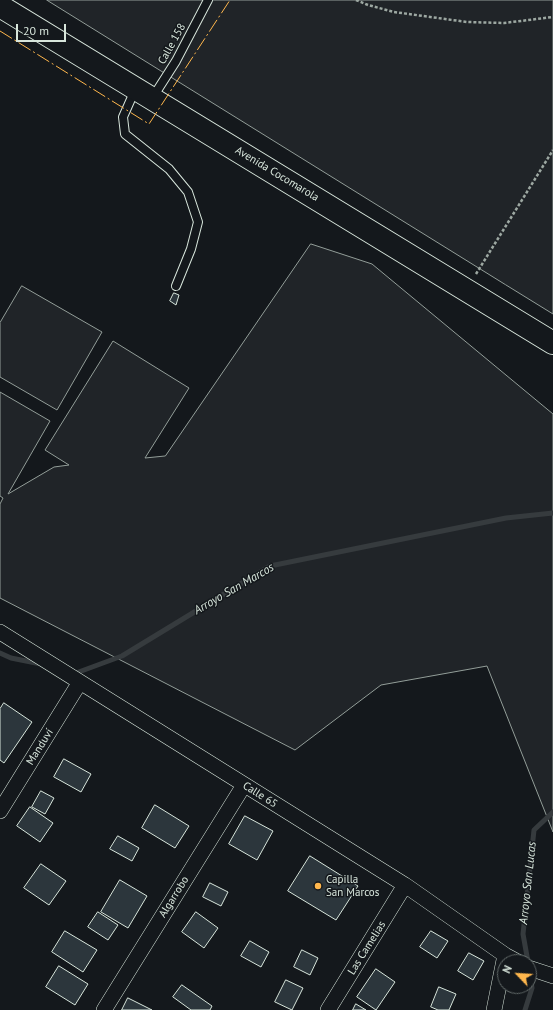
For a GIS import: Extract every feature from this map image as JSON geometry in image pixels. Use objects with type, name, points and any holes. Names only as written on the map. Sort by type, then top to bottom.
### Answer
[{"type":"main road","name":"Avenida Cocomarola","points":[[0,6],[553,343]]},
{"type":"street","name":"Calle 65","points":[[0,632],[405,885],[503,954]]},
{"type":"street","name":"Manduví","points":[[0,811],[80,682]]},
{"type":"street","name":"Algarrobo","points":[[104,1010],[244,785]]},
{"type":"street","name":"Las Camelias","points":[[328,1010],[405,885]]},
{"type":"street","points":[[537,971],[553,976]]},
{"type":"street","points":[[494,1010],[497,994]]},
{"type":"lane","name":"Calle 158","points":[[176,286],[191,249],[198,222],[188,192],[169,169],[125,134],[123,117],[144,93],[176,61],[208,0]]},
{"type":"path","points":[[356,0],[394,12],[467,22],[504,23],[553,17]]},
{"type":"path","points":[[466,290],[553,150]]},
{"type":"shaded area","points":[[47,0],[553,0],[553,314],[506,285]]},
{"type":"shaded area","points":[[311,244],[372,264],[553,414],[553,832],[487,666],[381,685],[295,750],[0,598],[0,504],[3,498],[0,496],[0,392],[50,421],[8,494],[54,467],[69,465],[45,450],[113,341],[189,388],[145,458],[165,456]]},
{"type":"shaded area","points":[[22,286],[102,332],[57,410],[0,377],[0,323]]},
{"type":"building","points":[[174,293],[179,295],[176,305],[170,301]]},
{"type":"building","points":[[4,703],[32,722],[4,763],[0,760],[0,709]]},
{"type":"building","points":[[64,759],[91,774],[81,792],[54,777]]},
{"type":"building","points":[[41,791],[54,798],[45,814],[32,807]]},
{"type":"building","points":[[155,805],[189,826],[175,848],[142,828]]},
{"type":"building","points":[[30,807],[53,823],[40,842],[17,826]]},
{"type":"building","points":[[245,816],[273,831],[257,860],[229,844]]},
{"type":"building","points":[[118,836],[139,848],[132,861],[110,849]]},
{"type":"building","points":[[310,856],[358,886],[336,920],[288,891]]},
{"type":"building","points":[[41,864],[66,881],[49,905],[24,888]]},
{"type":"building","points":[[120,880],[147,896],[128,928],[101,912]]},
{"type":"building","points":[[210,883],[228,892],[221,906],[203,897]]},
{"type":"building","points":[[98,912],[118,925],[108,940],[88,927]]},
{"type":"building","points":[[196,912],[218,928],[204,948],[182,932]]},
{"type":"building","points":[[65,931],[97,950],[83,972],[52,952]]},
{"type":"building","points":[[431,931],[448,941],[437,958],[420,947]]},
{"type":"building","points":[[250,941],[269,952],[261,967],[241,956]]},
{"type":"building","points":[[302,950],[318,958],[310,975],[294,967]]},
{"type":"building","points":[[469,953],[484,961],[473,980],[458,971]]},
{"type":"building","points":[[59,966],[88,984],[75,1005],[46,987]]},
{"type":"building","points":[[376,969],[395,982],[376,1010],[357,997]]},
{"type":"building","points":[[286,980],[303,988],[292,1010],[275,1002]]},
{"type":"building","points":[[182,985],[212,1006],[210,1010],[191,1010],[173,997]]},
{"type":"building","points":[[439,987],[456,994],[449,1010],[438,1010],[431,1007]]},
{"type":"building","points":[[128,998],[152,1010],[122,1010]]},
{"type":"building","points":[[356,1004],[366,1010],[353,1010]]},
{"type":"waterway","name":"Arroyo San Marcos","points":[[73,672],[76,673],[122,656],[270,566],[506,518],[553,513]]},
{"type":"waterway","name":"Arroyo San Marcos","points":[[0,653],[11,658],[41,664]]},
{"type":"waterway","name":"Arroyo San Lucas","points":[[527,954],[523,934],[534,830],[553,812]]},
{"type":"waterway","name":"Arroyo San Lucas","points":[[525,1010],[530,994]]},
{"type":"power","points":[[0,31],[149,124],[230,0]]},
{"type":"place","name":"Capilla San Marcos","points":[[318,886]]}]
